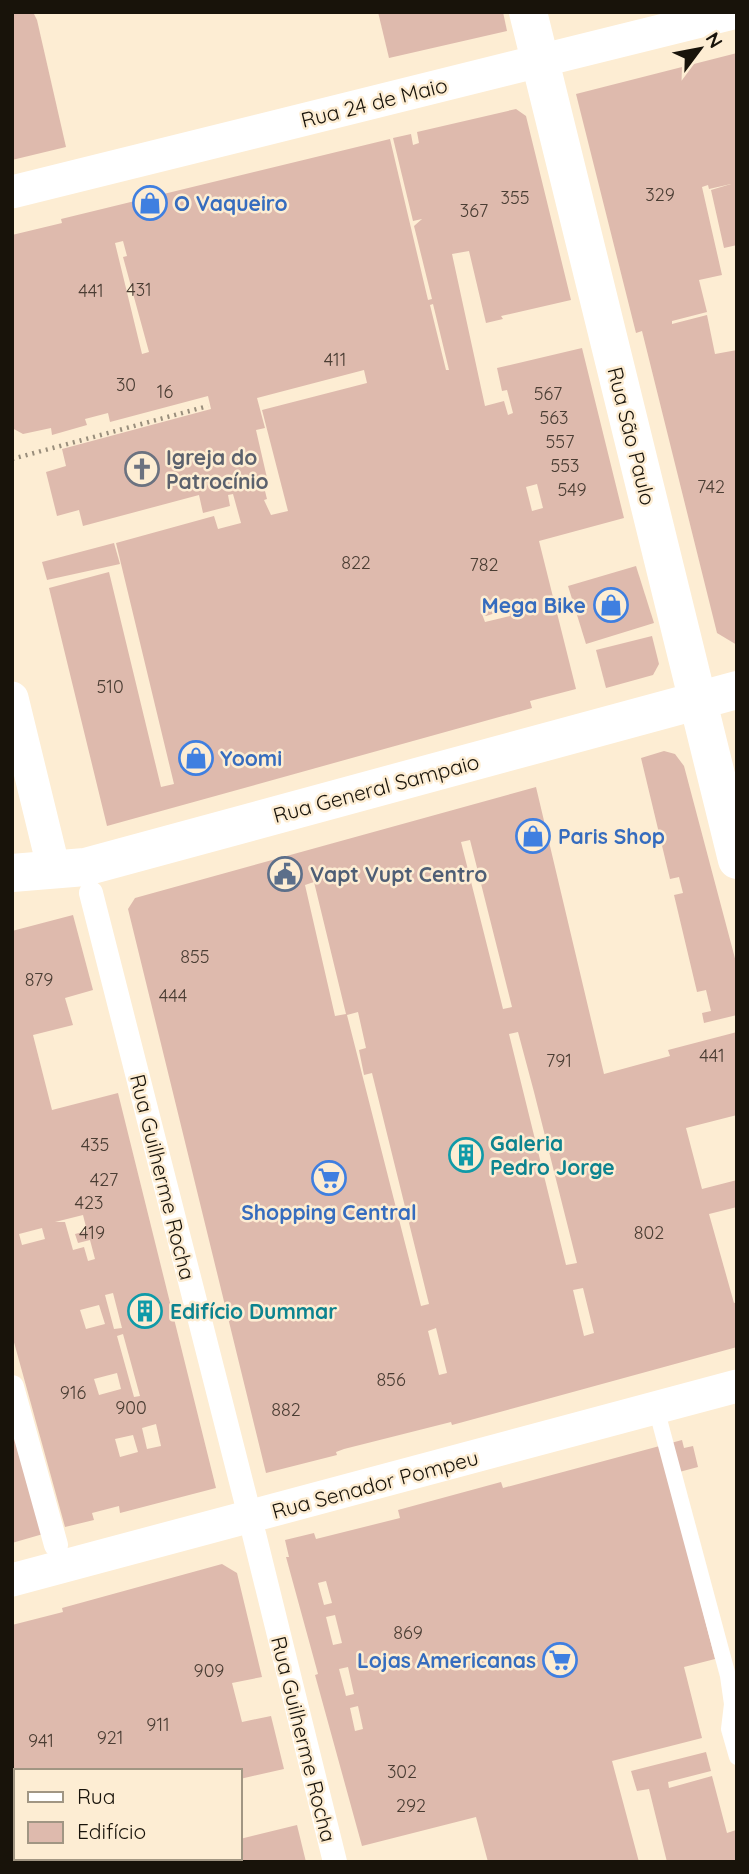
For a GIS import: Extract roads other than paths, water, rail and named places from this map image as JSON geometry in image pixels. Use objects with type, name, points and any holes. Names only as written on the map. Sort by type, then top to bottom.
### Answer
[{"type":"main road","name":"Rua São Paulo","points":[[528,12],[737,860]]},
{"type":"main road","name":"Rua General Sampaio","points":[[12,873],[85,867],[737,690]]},
{"type":"street","name":"Rua 24 de Maio","points":[[12,192],[732,13]]},
{"type":"street","points":[[12,698],[54,870]]},
{"type":"street","name":"Rua Guilherme Rocha","points":[[91,893],[246,1501]]},
{"type":"street","name":"Rua Senador Pompeu","points":[[12,1580],[737,1386]]},
{"type":"street","points":[[12,1387],[54,1538]]},
{"type":"street","name":"Rua Guilherme Rocha","points":[[254,1534],[335,1862]]},
{"type":"lane","points":[[656,1408],[728,1675],[732,1704],[729,1729],[737,1756]]},
{"type":"place","name":"O Vaqueiro","points":[[150,203]]},
{"type":"place","name":"Igreja do Patrocínio","points":[[142,469]]},
{"type":"place","name":"Mega Bike","points":[[611,605]]},
{"type":"place","name":"Yoomi","points":[[196,758]]},
{"type":"place","name":"Paris Shop","points":[[533,836]]},
{"type":"place","name":"Vapt Vupt Centro","points":[[285,874]]},
{"type":"place","name":"Galeria Pedro Jorge","points":[[466,1155]]},
{"type":"place","name":"Shopping Central","points":[[329,1178]]},
{"type":"place","name":"Edifício Dummar","points":[[145,1311]]},
{"type":"place","name":"Lojas Americanas","points":[[560,1660]]}]
